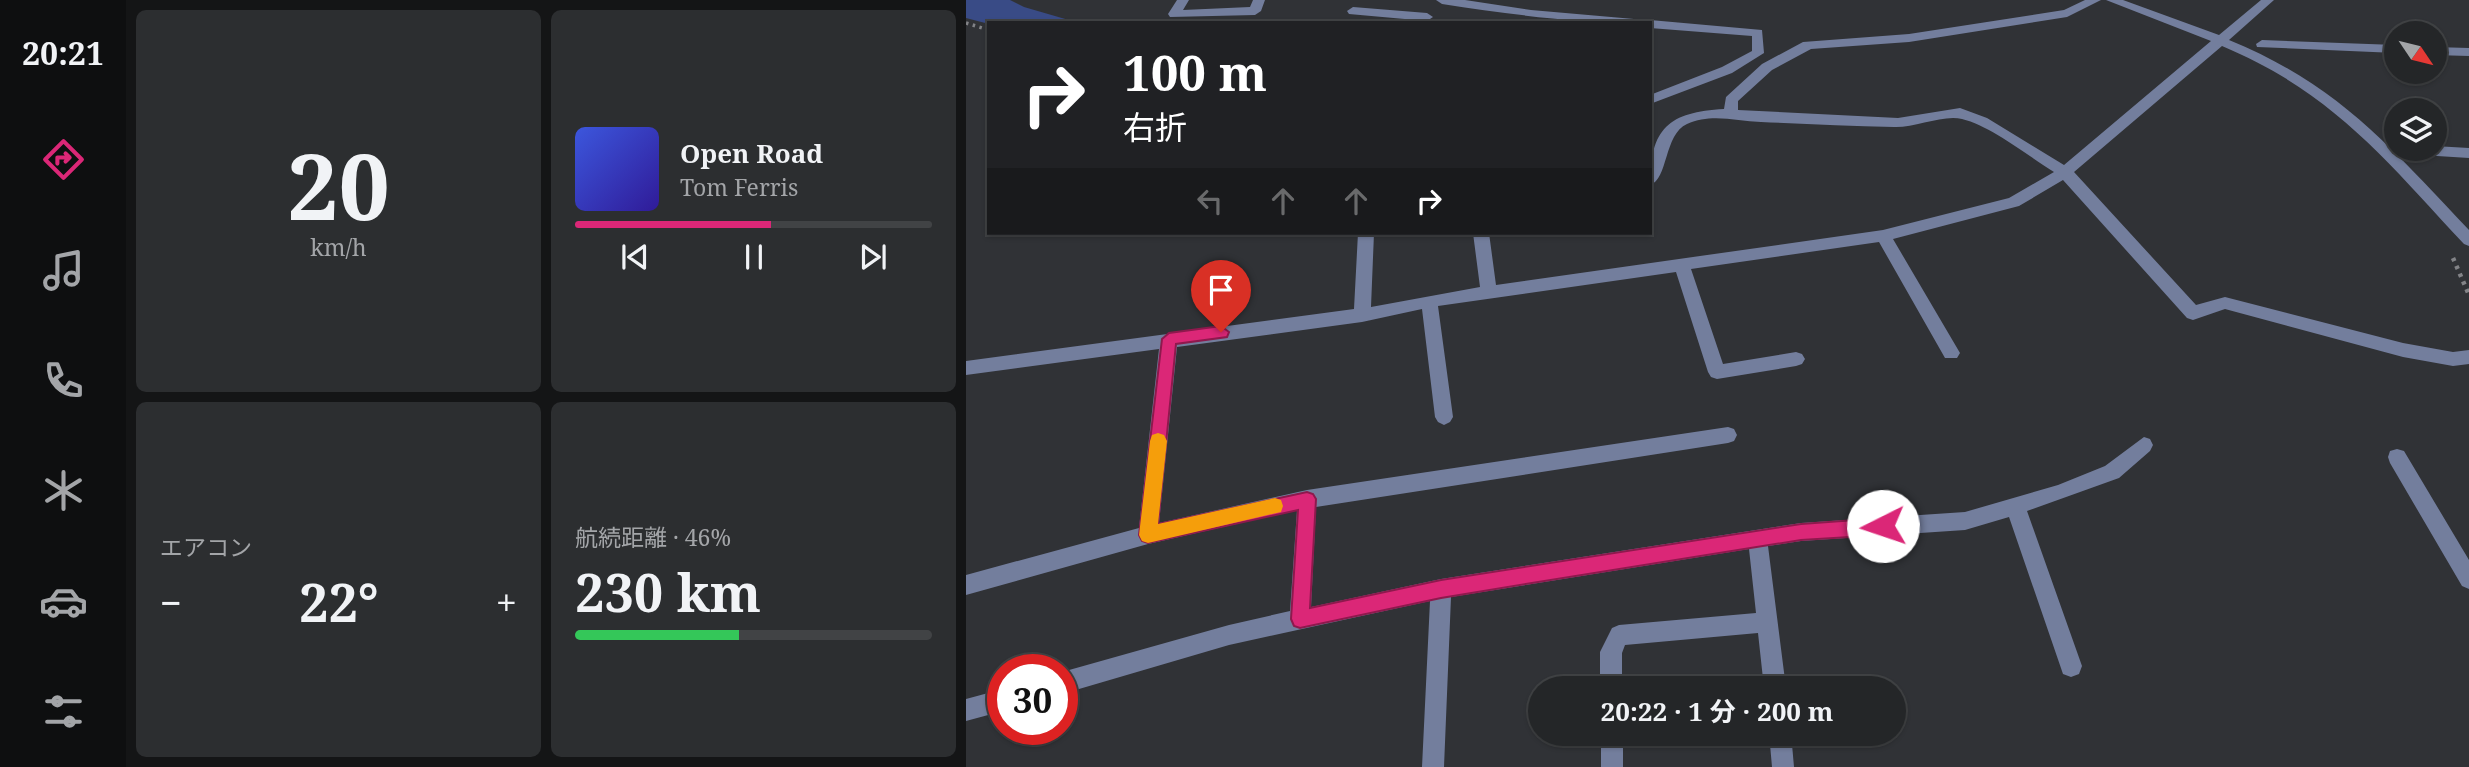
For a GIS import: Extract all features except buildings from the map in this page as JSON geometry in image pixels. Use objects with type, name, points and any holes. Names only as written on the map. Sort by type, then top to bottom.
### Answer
[{"type":"street","points":[[1183,0],[1174,14],[1255,11],[1259,0]]},
{"type":"street","points":[[1442,0],[1529,18],[1592,21]]},
{"type":"street","points":[[1529,18],[1537,0]]},
{"type":"street","points":[[1731,113],[1731,100],[1767,67],[1808,44],[1892,39],[2067,13],[2095,0]]},
{"type":"street","points":[[2112,0],[2250,53],[2310,86],[2347,114],[2469,240]]},
{"type":"street","points":[[967,371],[1169,339],[1362,315],[1429,302],[1883,236],[2014,202],[2065,172],[2268,0]]},
{"type":"street","points":[[1353,11],[1427,17]]},
{"type":"street","points":[[1652,24],[1758,33],[1758,53],[1727,70],[1652,99]]},
{"type":"street","points":[[2262,44],[2384,49]]},
{"type":"street","points":[[2447,51],[2469,52]]},
{"type":"street","points":[[1652,175],[1667,135],[1679,122],[1699,115],[1731,113],[1755,117],[1898,123],[1961,113],[1982,121],[2065,172],[2193,313],[2225,303],[2403,350],[2453,359],[2469,357]]},
{"type":"street","points":[[2380,147],[2384,147]]},
{"type":"street","points":[[2447,152],[2469,153]]},
{"type":"street","points":[[1362,315],[1366,235]]},
{"type":"street","points":[[1481,235],[1489,293]]},
{"type":"street","points":[[1883,236],[1951,353]]},
{"type":"street","points":[[1682,265],[1717,372],[1796,359]]},
{"type":"street","points":[[1429,302],[1444,417]]},
{"type":"street","points":[[1148,535],[1169,339]]},
{"type":"street","points":[[966,585],[1148,535],[1307,499],[1728,435]]},
{"type":"street","points":[[1078,678],[1229,635],[1441,589],[1758,541],[1801,532],[1965,521],[2059,493],[2112,472],[2144,444]]},
{"type":"street","points":[[2398,457],[2469,579]]},
{"type":"street","points":[[1300,619],[1307,499]]},
{"type":"street","points":[[2015,506],[2071,666]]},
{"type":"street","points":[[1758,541],[1774,676]]},
{"type":"street","points":[[1433,767],[1441,589]]},
{"type":"street","points":[[1611,676],[1611,652],[1619,635],[1768,622]]},
{"type":"street","points":[[966,710],[987,704]]},
{"type":"street","points":[[1612,746],[1612,767]]},
{"type":"street","points":[[1781,746],[1783,767]]},
{"type":"path","points":[[966,23],[987,29]]},
{"type":"shaded area","points":[[966,0],[1010,0],[1024,7],[1072,21],[987,21],[987,23],[966,18]]},
{"type":"slow traffic","points":[[1158,441],[1148,535],[1275,506]]},
{"type":"route","points":[[1221,332],[1169,339],[1148,535],[1307,499],[1300,619],[1441,589],[1758,541],[1801,532],[1883,526]]}]
